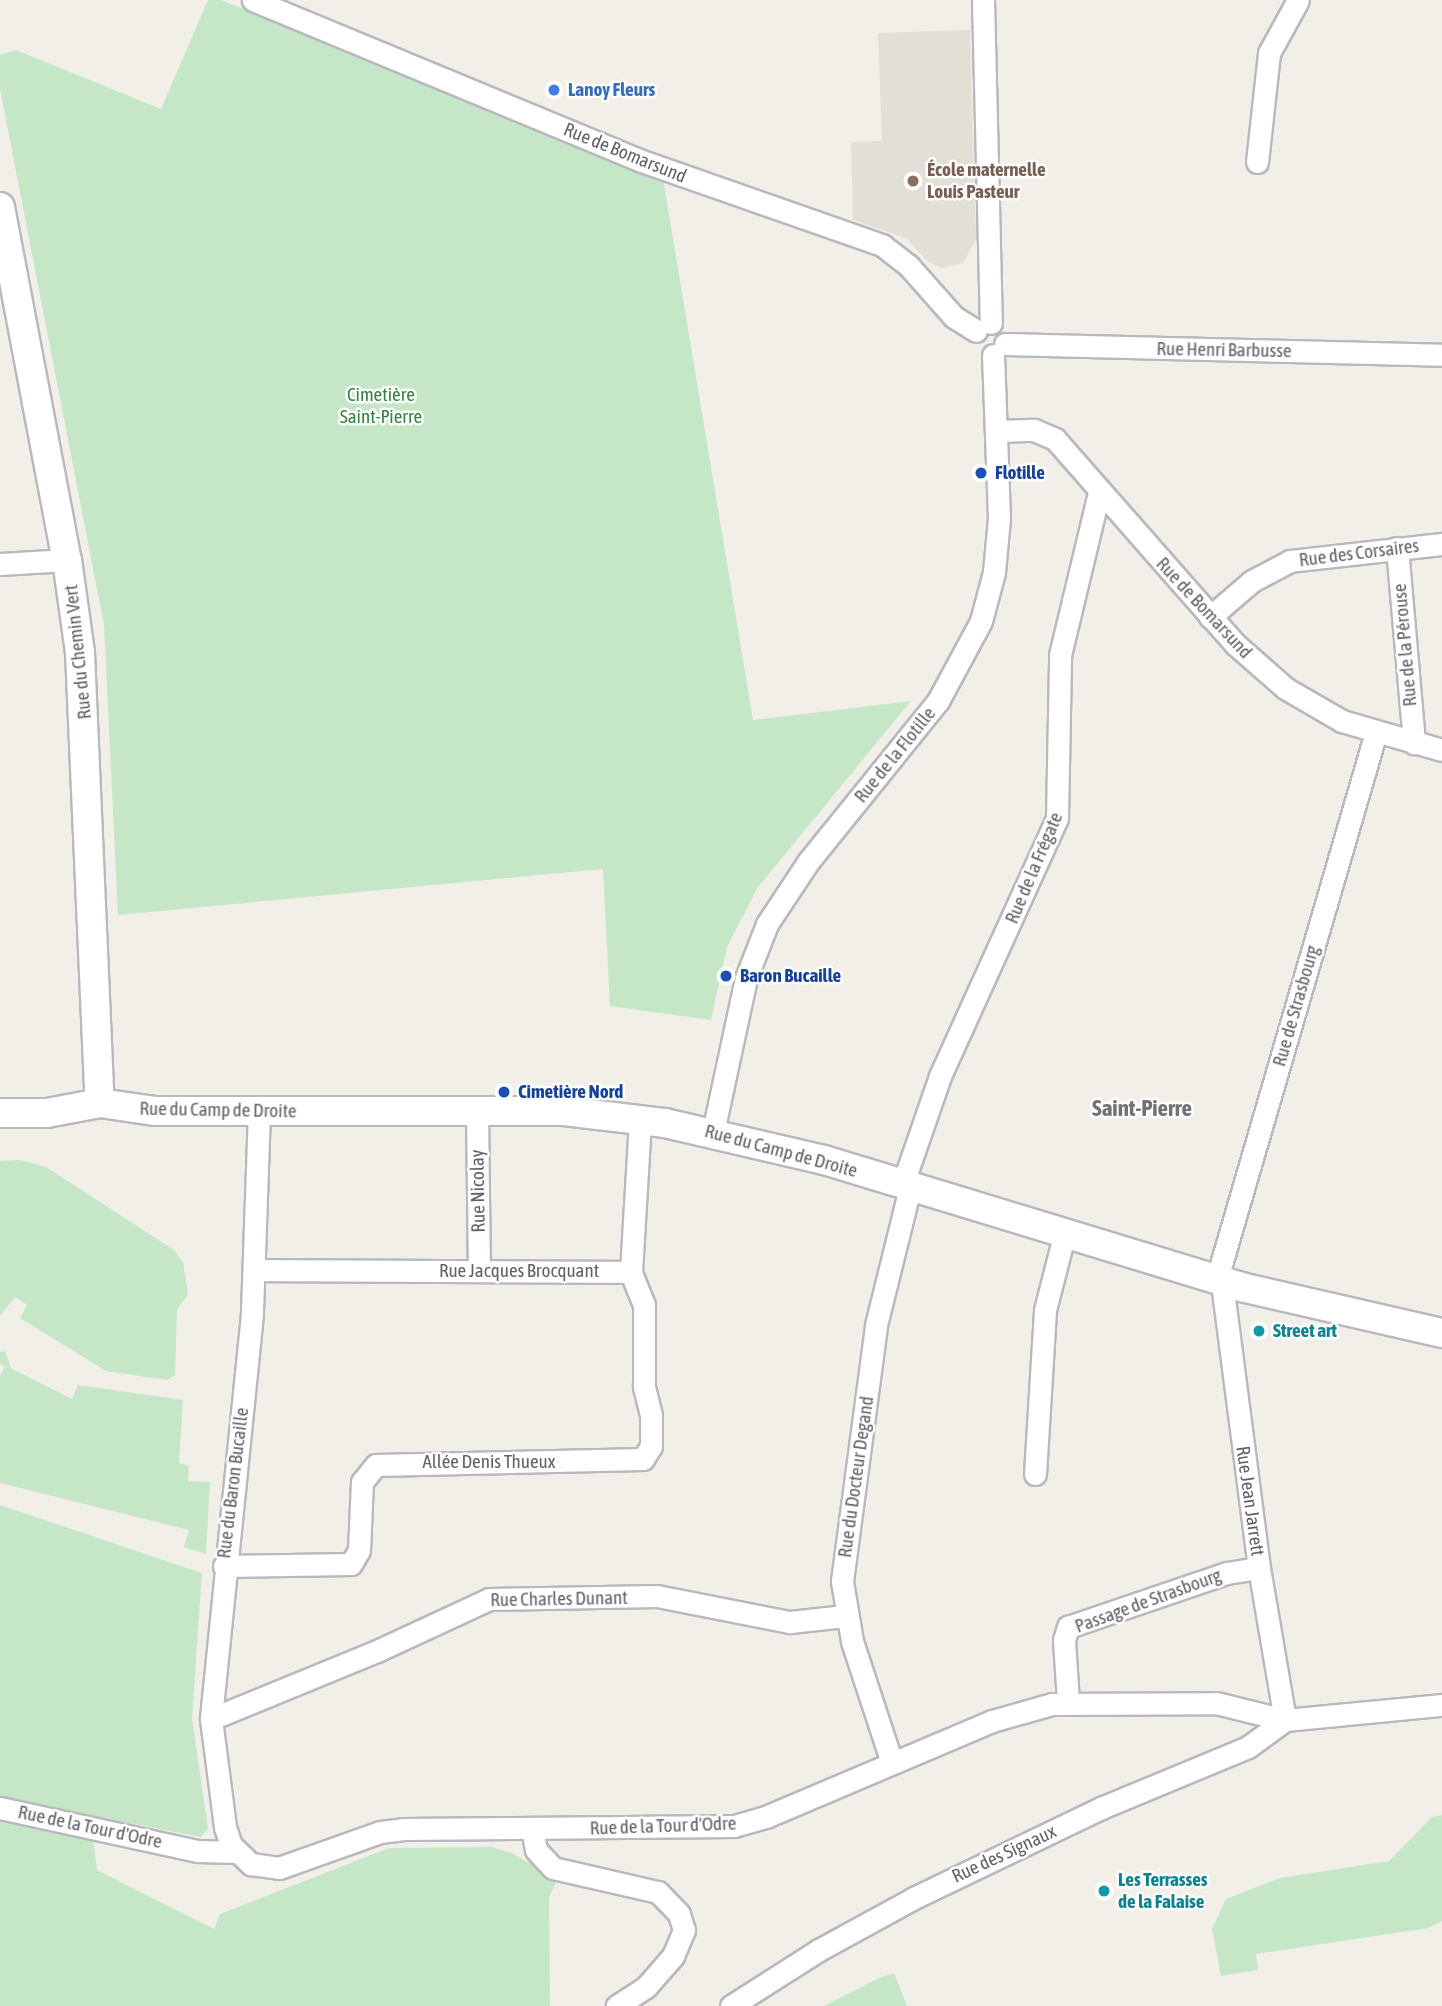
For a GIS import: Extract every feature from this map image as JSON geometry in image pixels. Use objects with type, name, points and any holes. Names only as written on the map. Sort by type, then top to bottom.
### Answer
[{"type":"street","name":"Rue de Bomarsund","points":[[253,0],[639,160],[882,245],[908,265],[954,317],[984,327]]},
{"type":"street","points":[[983,0],[984,327],[976,348],[999,350],[1003,331],[984,327]]},
{"type":"street","points":[[1257,162],[1269,53],[1298,0]]},
{"type":"street","name":"Rue du Chemin Vert","points":[[0,207],[67,560],[85,718],[100,1103]]},
{"type":"street","name":"Rue Henri Barbusse","points":[[999,350],[1442,355]]},
{"type":"street","name":"Rue de la Flotille","points":[[713,1132],[746,978],[767,924],[808,862],[938,702],[976,634],[997,554],[999,350]]},
{"type":"street","name":"Rue de Bomarsund","points":[[998,431],[1048,434],[1210,617],[1259,668],[1293,693],[1327,714],[1376,732],[1442,750]]},
{"type":"street","name":"Rue de la Frégate","points":[[906,1187],[944,1067],[1057,818],[1060,655],[1099,492]]},
{"type":"street","name":"Rue des Corsaires","points":[[1210,617],[1252,581],[1281,564],[1442,544]]},
{"type":"street","name":"Rue de la Pérouse","points":[[1397,548],[1414,743]]},
{"type":"street","points":[[0,564],[67,560]]},
{"type":"street","name":"Rue de Strasbourg","points":[[1220,1281],[1230,1231],[1376,732]]},
{"type":"street","name":"Rue du Camp de Droite","points":[[0,1113],[47,1113],[100,1103],[155,1111],[564,1111],[640,1120],[713,1132],[1220,1281],[1442,1332]]},
{"type":"street","name":"Rue du Baron Bucaille","points":[[237,1852],[222,1816],[211,1718],[254,1270],[259,1111]]},
{"type":"street","name":"Rue Nicolay","points":[[477,1111],[479,1270]]},
{"type":"street","points":[[631,1272],[640,1120]]},
{"type":"street","name":"Rue du Docteur Degand","points":[[892,1763],[845,1616],[842,1581],[876,1325],[906,1187]]},
{"type":"street","points":[[1035,1474],[1045,1310],[1064,1236]]},
{"type":"street","name":"Rue Jacques Brocquant","points":[[254,1270],[631,1272]]},
{"type":"street","name":"Allée Denis Thueux","points":[[224,1566],[351,1564],[359,1550],[362,1482],[376,1465],[643,1459],[652,1441],[652,1415],[644,1386],[644,1305],[631,1272]]},
{"type":"street","name":"Rue Jean Jarrett","points":[[1220,1281],[1259,1567],[1285,1720]]},
{"type":"street","name":"Passage de Strasbourg","points":[[1068,1702],[1064,1640],[1068,1628],[1227,1573],[1259,1567]]},
{"type":"street","name":"Rue Charles Dunant","points":[[211,1718],[363,1657],[489,1599],[657,1596],[790,1622],[845,1616]]},
{"type":"street","name":"Rue de la Tour d'Odre","points":[[0,1808],[197,1851],[237,1852],[251,1864],[279,1868],[392,1830],[734,1826],[1009,1714],[1068,1702],[1216,1703],[1285,1720],[1442,1705]]},
{"type":"street","name":"Rue des Signaux","points":[[732,2006],[819,1950],[914,1898],[1101,1808],[1248,1747],[1285,1720]]},
{"type":"street","points":[[531,1829],[536,1850],[553,1868],[658,1892],[680,1914],[684,1930],[673,1956],[646,1987],[617,2006]]},
{"type":"shaded area","name":"École maternelle Louis Pasteur","points":[[970,30],[976,239],[963,263],[941,268],[928,262],[906,238],[853,220],[851,142],[882,141],[878,33]]},
{"type":"green space","name":"Cimetière Saint-Pierre","points":[[208,0],[221,0],[663,178],[753,720],[911,701],[758,887],[727,947],[711,1020],[610,1006],[603,869],[118,915],[104,625],[0,89],[0,55],[16,50],[161,109]]},
{"type":"green space","points":[[20,1160],[46,1167],[174,1250],[183,1262],[188,1295],[177,1309],[175,1375],[167,1380],[106,1371],[20,1318],[27,1305],[15,1297],[0,1316],[0,1161]]},
{"type":"green space","points":[[5,1351],[11,1368],[72,1399],[78,1385],[183,1400],[179,1463],[189,1466],[188,1481],[210,1482],[206,1554],[184,1547],[189,1530],[0,1483],[0,1375],[5,1367],[0,1364],[0,1352]]},
{"type":"green space","points":[[0,1505],[202,1573],[192,1718],[208,1829],[201,1837],[0,1798]]},
{"type":"green space","points":[[1442,1815],[1442,1921],[1428,1928],[1256,1954],[1258,1970],[1221,1976],[1212,1929],[1226,1899],[1280,1878],[1389,1861],[1432,1817]]},
{"type":"green space","points":[[0,1819],[93,1839],[97,1870],[214,1929],[220,1914],[389,1848],[492,1847],[512,1853],[557,1880],[549,1897],[550,2006],[0,2006]]},
{"type":"green space","points":[[894,1973],[907,2006],[824,2006],[877,1979]]},
{"type":"place","name":"Lanoy Fleurs","points":[[554,90]]},
{"type":"place","name":"École maternelle Louis Pasteur","points":[[913,181]]},
{"type":"place","name":"Flotille","points":[[981,473]]},
{"type":"place","name":"Baron Bucaille","points":[[726,976]]},
{"type":"place","name":"Cimetière Nord","points":[[504,1092]]},
{"type":"place","name":"Street art","points":[[1259,1331]]},
{"type":"place","name":"Les Terrasses de la Falaise","points":[[1104,1891]]},
{"type":"district","name":"Saint-Pierre","points":[[1142,1108]]}]
